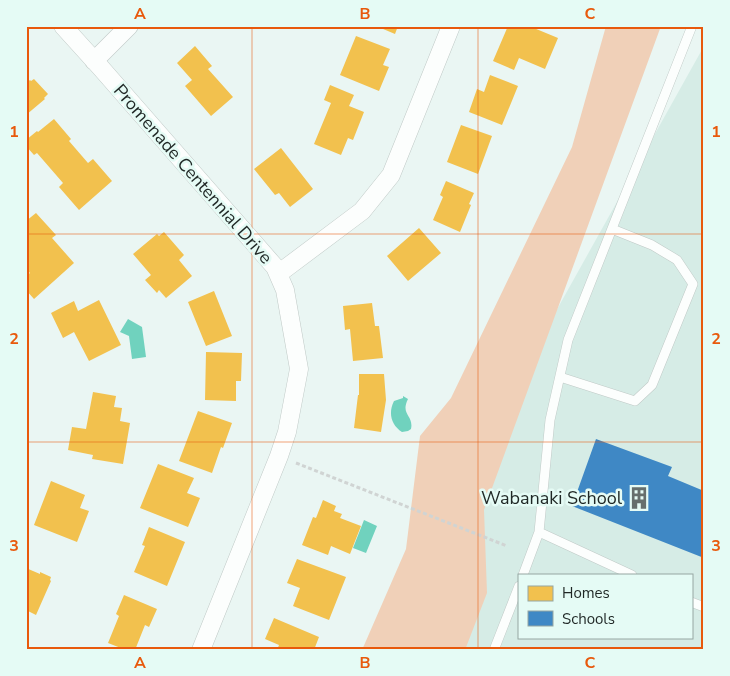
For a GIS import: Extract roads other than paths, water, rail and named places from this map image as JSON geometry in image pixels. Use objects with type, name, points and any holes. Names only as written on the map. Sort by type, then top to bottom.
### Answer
[{"type":"street","name":"Promenade Centennial Drive","points":[[63,26],[275,267],[285,290],[299,369],[287,432],[201,650]]},
{"type":"street","points":[[94,61],[129,26]]},
{"type":"street","points":[[278,274],[362,211],[391,175],[451,26]]},
{"type":"lane","points":[[523,574],[539,532],[550,420],[568,340],[692,26]]},
{"type":"lane","points":[[560,377],[635,401],[652,386],[692,284],[677,260],[652,245],[612,229]]},
{"type":"lane","points":[[539,532],[630,574]]},
{"type":"lane","points":[[494,650],[518,589]]},
{"type":"lane","points":[[692,602],[704,607]]},
{"type":"place","name":"Wabanaki School","points":[[639,498]]}]
